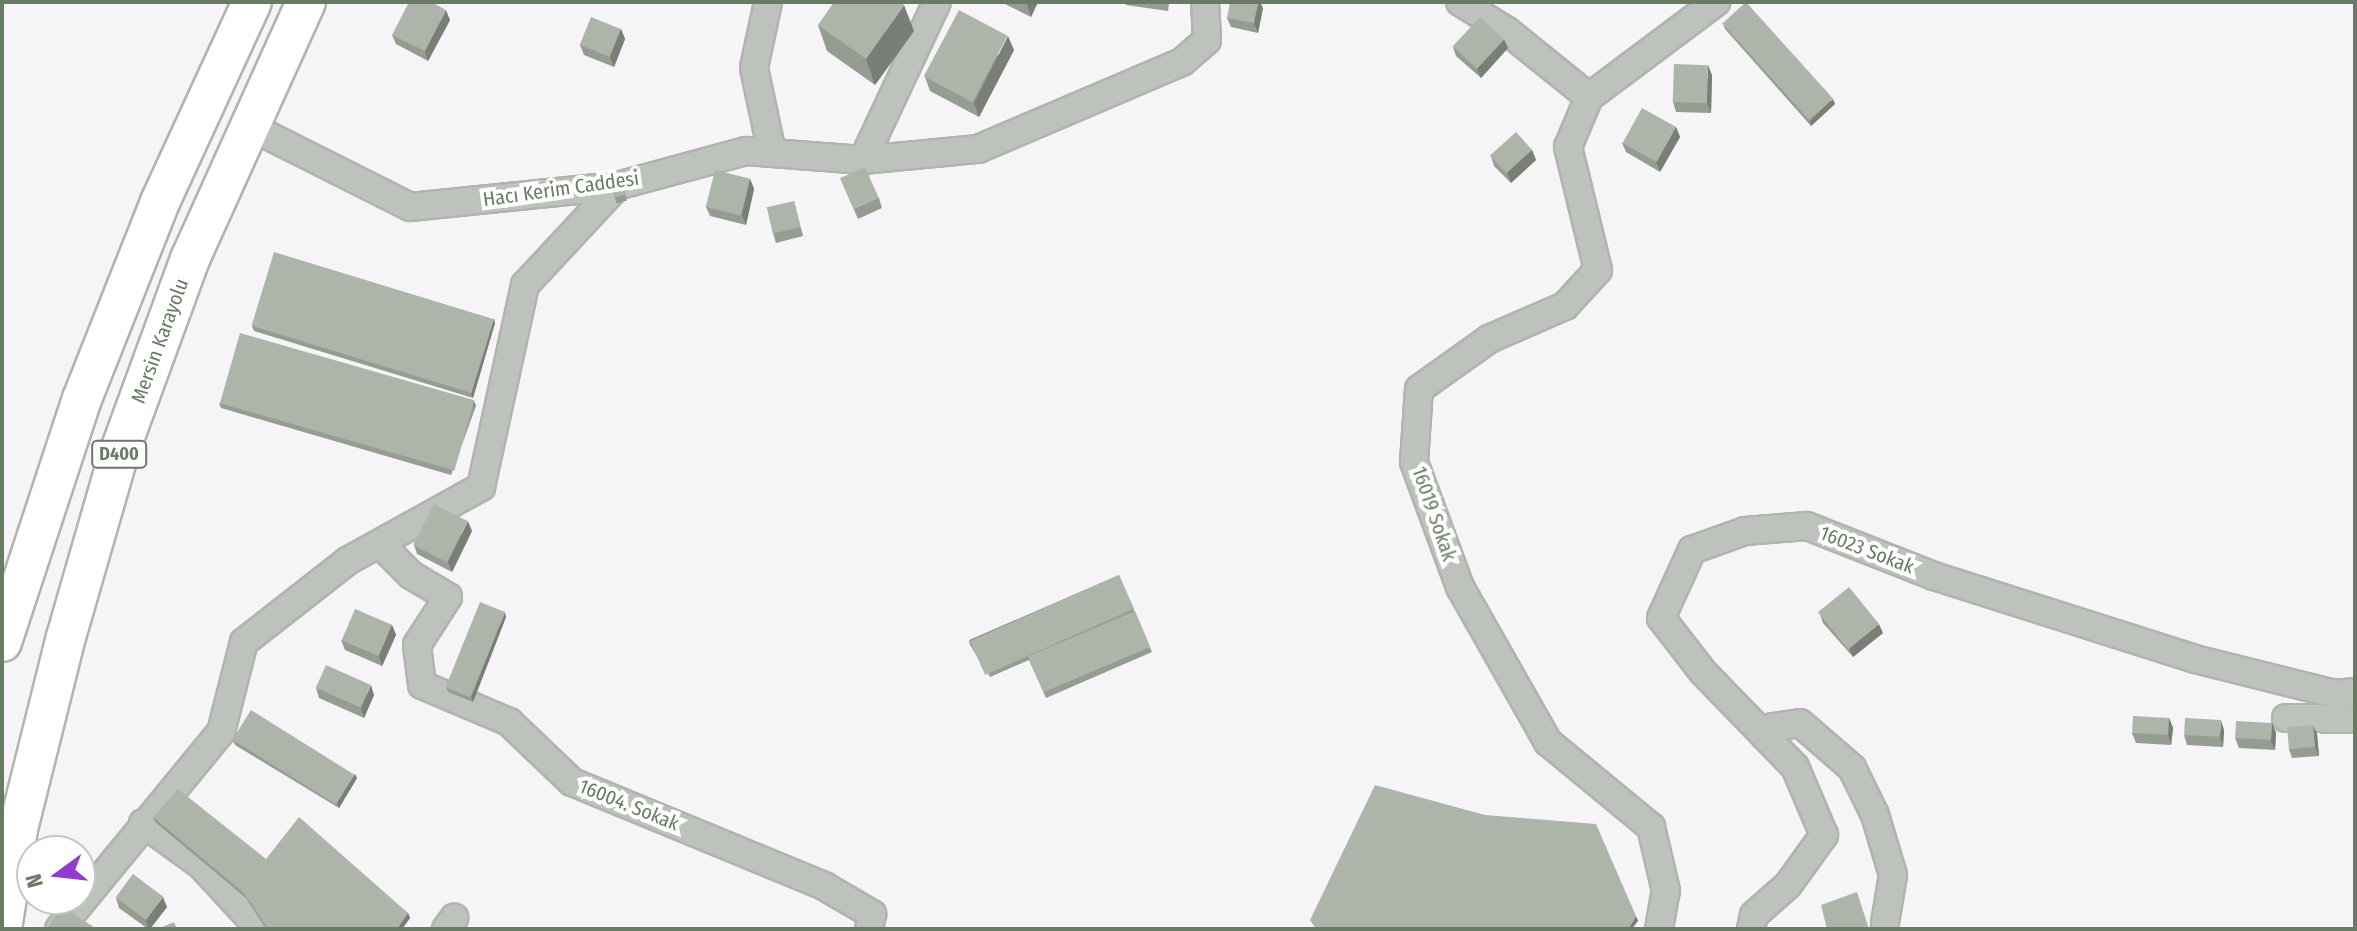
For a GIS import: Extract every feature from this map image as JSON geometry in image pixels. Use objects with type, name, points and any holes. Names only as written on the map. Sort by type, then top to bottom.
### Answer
[{"type":"highway","name":"D400","points":[[2,642],[82,399],[160,202],[252,2]]},
{"type":"highway","name":"Mersin Karayolu","points":[[2,929],[18,829],[51,696],[119,453],[190,259],[306,2]]},
{"type":"street","points":[[768,2],[754,68],[772,153]]},
{"type":"street","points":[[863,160],[937,2]]},
{"type":"street","name":"Hacı Kerim Caddesi","points":[[249,126],[410,207],[617,186],[746,151],[863,160],[978,149],[1182,62],[1207,40],[1205,2]]},
{"type":"street","points":[[1460,2],[1507,31],[1589,97],[1716,2]]},
{"type":"street","name":"16019 Sokak","points":[[1589,97],[1568,147],[1598,270],[1565,306],[1489,339],[1419,389],[1414,462],[1460,587],[1548,742],[1651,827],[1666,891],[1659,929]]},
{"type":"street","points":[[59,929],[143,823],[221,732],[244,642],[349,560],[481,487],[525,285],[617,186]]},
{"type":"street","name":"16023 Sokak","points":[[1751,929],[1754,915],[1788,885],[1824,835],[1795,767],[1703,672],[1661,618],[1692,550],[1745,531],[1807,526],[1934,576],[2181,654],[2335,694],[2355,692]]},
{"type":"street","name":"16004. Sokak","points":[[381,545],[411,575],[448,597],[417,645],[422,685],[509,722],[572,782],[824,886],[872,914],[869,929]]},
{"type":"street","points":[[2286,718],[2355,719]]},
{"type":"street","points":[[1765,736],[1773,727],[1800,723],[1852,768],[1875,815],[1893,875],[1885,923]]},
{"type":"street","points":[[143,823],[201,865],[260,929]]},
{"type":"building","points":[[409,2],[431,2],[446,10],[425,51],[392,35]]},
{"type":"building","points":[[834,2],[901,2],[904,5],[866,59],[818,25]]},
{"type":"building","points":[[1230,2],[1258,2],[1254,23],[1227,18]]},
{"type":"building","points":[[1746,2],[1833,99],[1809,120],[1722,23]]},
{"type":"building","points":[[959,10],[1008,36],[972,102],[924,76]]},
{"type":"building","points":[[591,17],[621,29],[609,57],[580,45]]},
{"type":"building","points":[[1480,17],[1504,40],[1477,69],[1453,46]]},
{"type":"building","points":[[1674,64],[1708,65],[1707,103],[1673,102]]},
{"type":"building","points":[[1642,108],[1676,127],[1657,162],[1623,143]]},
{"type":"building","points":[[1516,132],[1532,150],[1506,173],[1490,155]]},
{"type":"building","points":[[865,167],[879,198],[854,209],[840,178]]},
{"type":"building","points":[[715,170],[750,179],[741,216],[706,207]]},
{"type":"building","points":[[623,186],[625,195],[614,197],[612,188]]},
{"type":"building","points":[[794,201],[800,227],[773,234],[767,207]]},
{"type":"building","points":[[274,252],[494,319],[471,393],[251,326]]},
{"type":"building","points":[[240,333],[475,400],[454,470],[220,403]]},
{"type":"building","points":[[434,504],[468,521],[447,562],[413,545]]},
{"type":"building","points":[[1119,575],[1134,609],[985,675],[970,641]]},
{"type":"building","points":[[1849,587],[1879,624],[1848,649],[1818,612]]},
{"type":"building","points":[[480,602],[505,612],[471,697],[446,687]]},
{"type":"building","points":[[355,609],[392,625],[379,656],[342,640]]},
{"type":"building","points":[[1135,611],[1150,647],[1043,692],[1028,656]]},
{"type":"building","points":[[326,665],[371,685],[361,708],[316,688]]},
{"type":"building","points":[[251,710],[354,775],[336,804],[232,740]]},
{"type":"building","points":[[2133,716],[2169,718],[2168,735],[2132,733]]},
{"type":"building","points":[[2185,718],[2221,720],[2220,737],[2184,735]]},
{"type":"building","points":[[2236,721],[2272,723],[2271,740],[2235,738]]},
{"type":"building","points":[[2313,725],[2315,747],[2289,749],[2287,727]]},
{"type":"building","points":[[1375,785],[1485,815],[1596,824],[1636,916],[1628,929],[1316,929],[1310,920]]},
{"type":"building","points":[[178,789],[266,859],[299,817],[408,913],[397,929],[268,929],[244,893],[153,817]]},
{"type":"building","points":[[133,874],[163,897],[146,920],[116,897]]},
{"type":"building","points":[[1857,892],[1869,929],[1827,929],[1821,905]]},
{"type":"building","points":[[56,915],[76,915],[95,928],[94,929],[47,929]]},
{"type":"building","points":[[174,922],[177,929],[158,929]]}]
